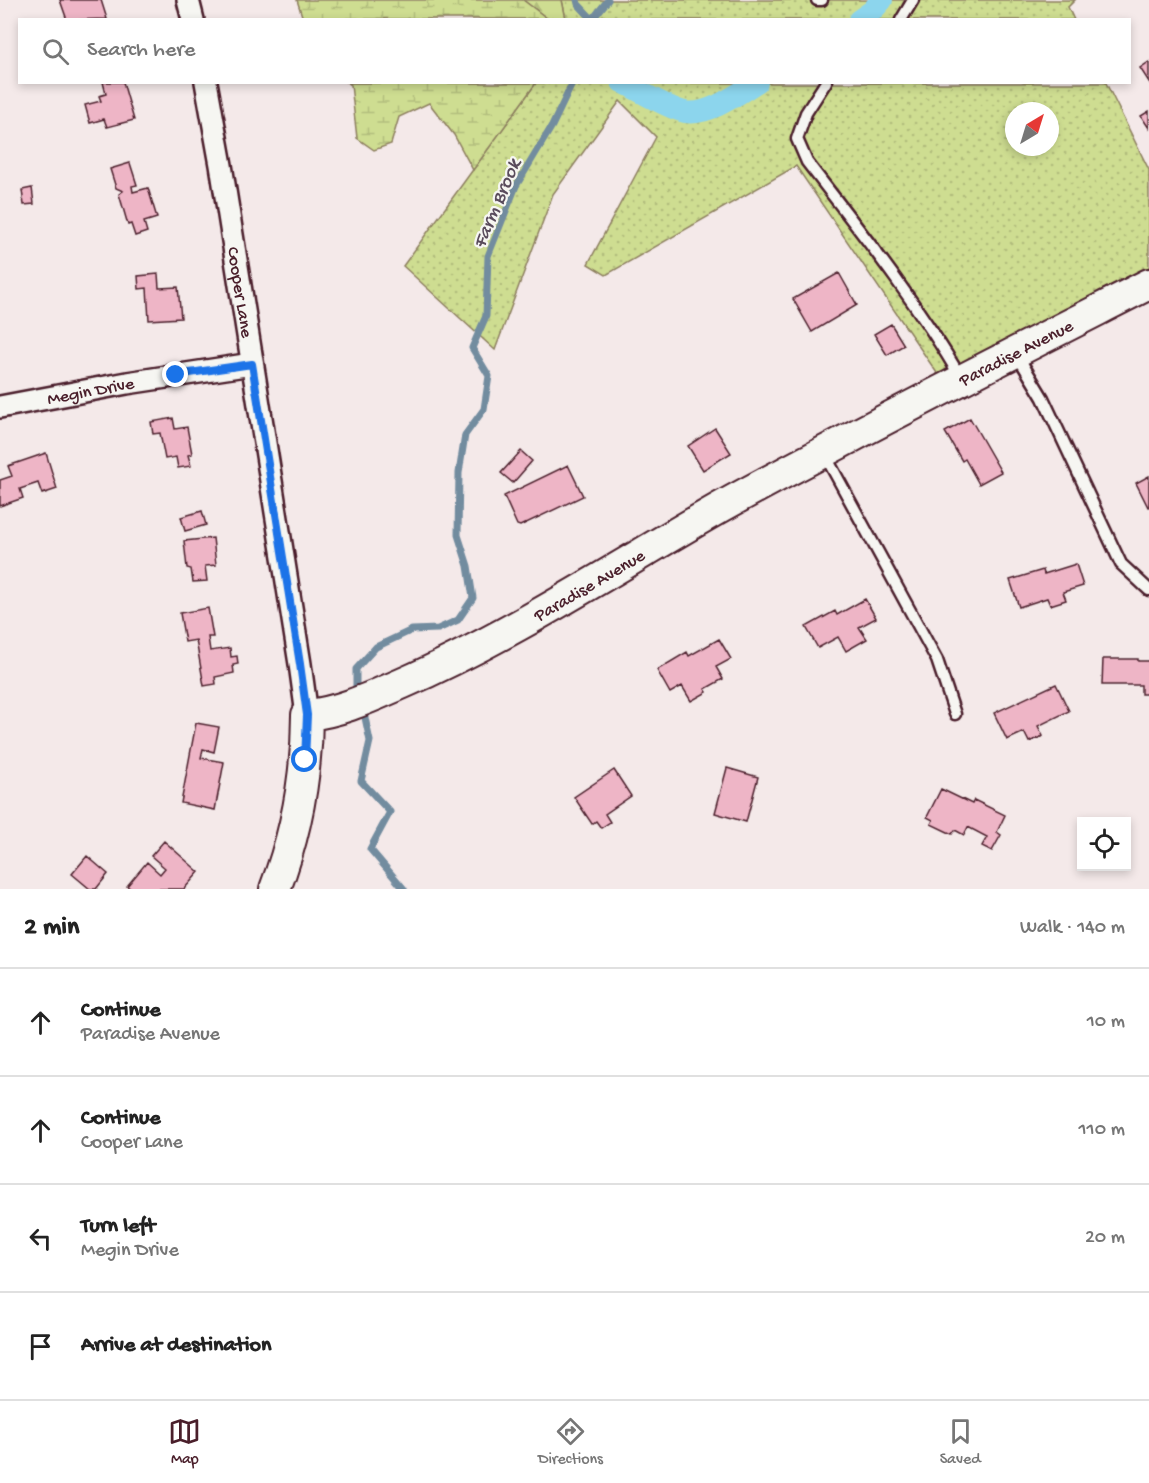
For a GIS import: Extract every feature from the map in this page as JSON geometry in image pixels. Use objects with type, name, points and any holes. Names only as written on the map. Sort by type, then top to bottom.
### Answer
[{"type":"street","points":[[188,0],[192,18]]},
{"type":"street","name":"Cooper Lane","points":[[206,84],[307,715]]},
{"type":"street","name":"Paradise Avenue","points":[[307,715],[336,710],[428,672],[512,629],[715,511],[823,452],[1149,284]]},
{"type":"street","name":"Megin Drive","points":[[0,407],[136,381],[252,364]]},
{"type":"street","points":[[276,889],[287,859],[300,799],[307,715]]},
{"type":"lane","points":[[902,18],[913,0]]},
{"type":"lane","points":[[825,84],[806,113],[797,139],[807,162],[904,290],[962,380]]},
{"type":"lane","points":[[1016,352],[1043,398],[1121,564],[1149,590]]},
{"type":"lane","points":[[823,452],[937,660],[955,714]]},
{"type":"green space","points":[[297,0],[523,0],[547,18],[303,18]]},
{"type":"green space","points":[[523,0],[562,0],[566,18],[547,18]]},
{"type":"green space","points":[[562,0],[1075,0],[1068,7],[1073,18],[566,18]]},
{"type":"green space","points":[[350,84],[535,84],[473,170],[454,135],[429,103],[399,117],[391,144],[374,150],[357,138]]},
{"type":"green space","points":[[535,84],[1106,84],[1149,170],[1149,272],[941,379],[796,166],[606,275],[588,264],[656,137],[620,101],[553,194],[495,350],[403,266]]},
{"type":"building","points":[[60,0],[101,0],[107,18],[66,18]]},
{"type":"building","points":[[1149,62],[1149,82],[1140,68]]},
{"type":"building","points":[[104,84],[124,84],[134,120],[107,127],[104,119],[90,123],[85,105],[101,101],[99,96],[106,94]]},
{"type":"building","points":[[1149,111],[1149,128],[1141,116]]},
{"type":"building","points":[[130,163],[137,185],[132,186],[133,192],[148,188],[157,218],[144,222],[147,232],[135,236],[131,224],[128,225],[119,194],[123,191],[116,188],[110,169]]},
{"type":"building","points":[[32,188],[34,204],[24,205],[22,190]]},
{"type":"building","points":[[839,273],[857,305],[812,332],[793,299]]},
{"type":"building","points":[[158,274],[159,288],[178,287],[181,318],[149,320],[147,288],[139,289],[138,276]]},
{"type":"building","points":[[891,324],[904,345],[887,355],[874,334]]},
{"type":"building","points":[[173,418],[175,429],[187,427],[192,454],[188,455],[191,466],[178,468],[176,457],[165,459],[160,433],[153,434],[151,422]]},
{"type":"building","points":[[970,418],[1001,472],[979,484],[965,459],[962,461],[945,432]]},
{"type":"building","points":[[715,428],[731,453],[703,470],[688,446]]},
{"type":"building","points":[[521,451],[532,461],[513,483],[501,473]]},
{"type":"building","points":[[46,453],[57,489],[42,494],[38,483],[20,489],[23,498],[0,506],[0,480],[12,476],[8,466]]},
{"type":"building","points":[[568,465],[583,496],[520,526],[517,525],[504,496]]},
{"type":"building","points":[[1149,476],[1149,507],[1148,507],[1136,483]]},
{"type":"building","points":[[202,511],[206,525],[185,531],[181,517]]},
{"type":"building","points":[[213,538],[216,565],[205,566],[207,581],[193,582],[191,569],[187,568],[184,541]]},
{"type":"building","points":[[1076,564],[1083,586],[1063,592],[1066,600],[1050,605],[1047,598],[1019,607],[1010,580],[1043,570],[1044,574]]},
{"type":"building","points":[[865,599],[876,618],[859,627],[867,639],[846,651],[838,637],[818,648],[806,627],[835,611],[837,615]]},
{"type":"building","points":[[208,608],[213,637],[208,637],[210,651],[230,648],[231,657],[237,656],[238,664],[233,665],[234,673],[215,677],[216,684],[204,686],[196,640],[185,642],[180,613]]},
{"type":"building","points":[[719,639],[731,659],[716,667],[723,679],[705,689],[707,692],[691,701],[682,686],[670,693],[657,670],[687,652],[689,656]]},
{"type":"building","points":[[1103,659],[1149,661],[1149,694],[1141,694],[1141,685],[1102,685]]},
{"type":"building","points":[[1056,684],[1069,711],[1038,726],[1043,736],[1029,742],[1024,732],[1007,740],[994,713]]},
{"type":"building","points":[[196,723],[219,727],[214,752],[203,749],[201,758],[224,762],[215,810],[181,803]]},
{"type":"building","points":[[727,768],[758,777],[746,822],[715,813]]},
{"type":"building","points":[[614,770],[631,796],[605,814],[610,822],[601,828],[596,821],[592,824],[574,797]]},
{"type":"building","points":[[941,789],[972,804],[974,800],[1005,815],[997,832],[1001,835],[992,851],[982,846],[987,837],[968,827],[964,835],[955,830],[952,834],[931,824],[933,820],[927,817]]},
{"type":"building","points":[[164,841],[199,872],[184,889],[131,889],[127,886],[147,862],[160,874],[165,868],[151,856]]},
{"type":"building","points":[[87,856],[108,874],[96,889],[90,889],[72,874]]},
{"type":"waterway","points":[[577,0],[591,18]]},
{"type":"waterway","name":"Farm Brook","points":[[594,18],[608,0]]},
{"type":"waterway","points":[[862,18],[882,0]]},
{"type":"waterway","name":"Farm Brook","points":[[356,688],[356,669],[376,647],[412,630],[438,629],[458,620],[473,598],[468,566],[458,535],[459,473],[465,435],[484,409],[489,376],[472,348],[486,316],[488,256],[516,186],[552,126],[572,84]]},
{"type":"waterway","points":[[626,84],[685,112],[703,111],[713,107],[754,84]]},
{"type":"waterway","points":[[364,713],[370,741],[361,781],[390,812],[370,849],[404,889]]},
{"type":"route","points":[[176,375],[252,364],[307,715],[305,760]]}]
